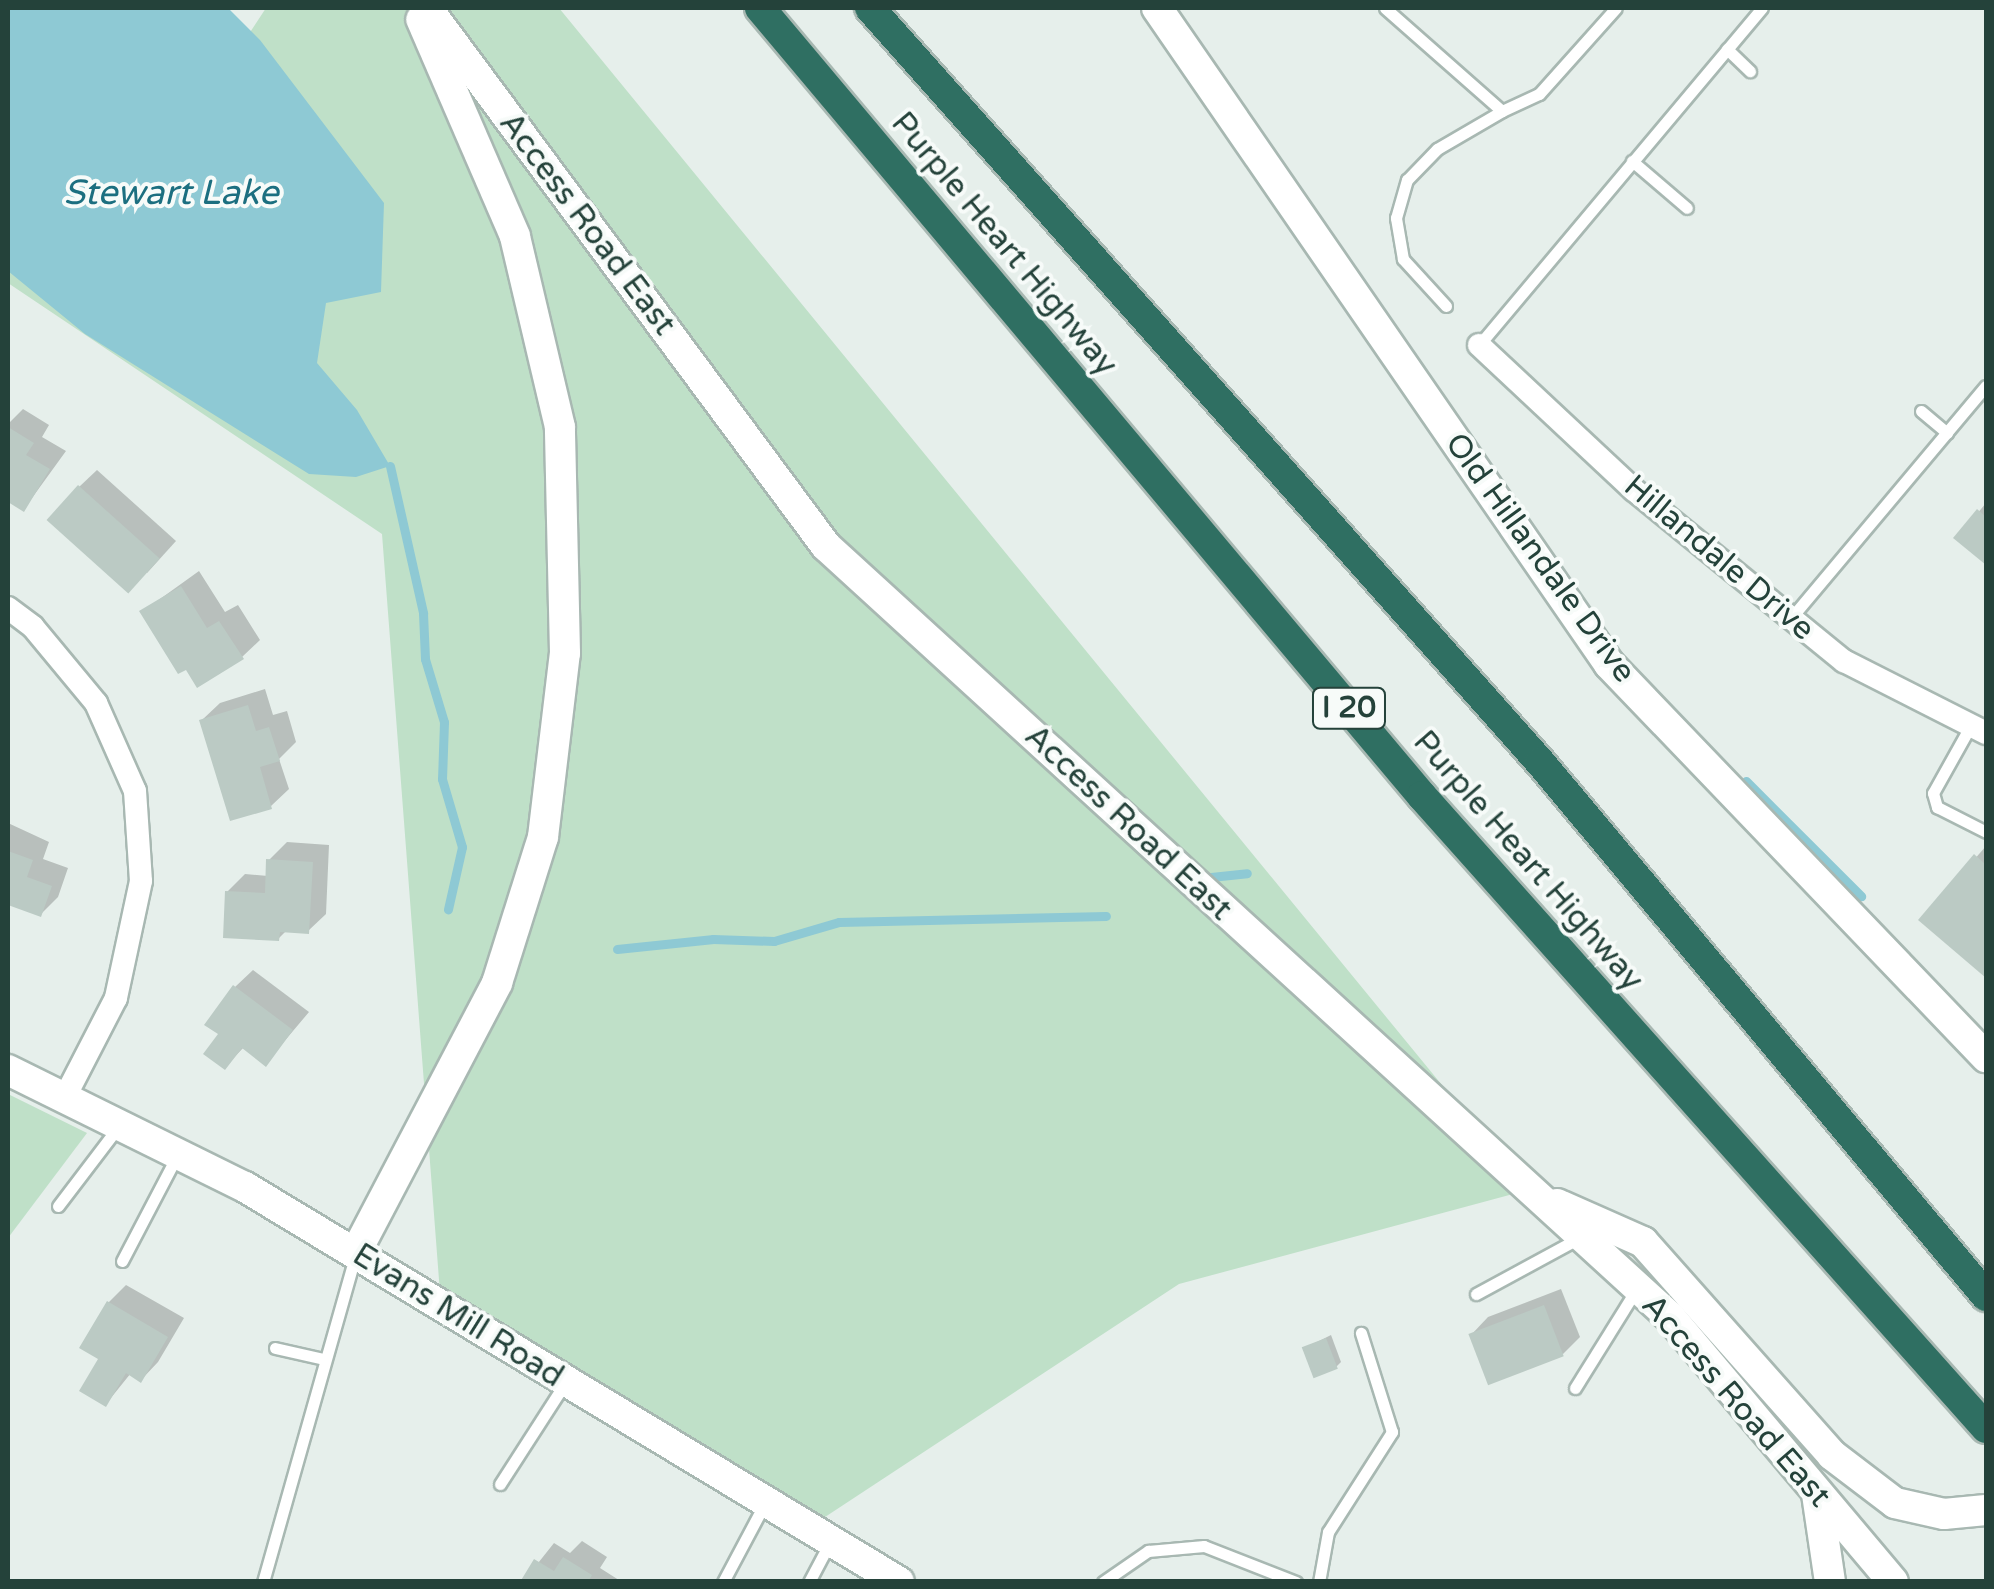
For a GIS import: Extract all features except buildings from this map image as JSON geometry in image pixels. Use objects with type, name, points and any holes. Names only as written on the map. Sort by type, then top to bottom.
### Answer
[{"type":"highway","name":"Purple Heart Highway","points":[[760,8],[1422,796],[1986,1428]]},
{"type":"highway","name":"Purple Heart Highway","points":[[870,8],[1540,762],[1986,1296]]},
{"type":"main road","points":[[356,1252],[498,983],[543,837],[565,653],[560,428],[515,236],[416,8]]},
{"type":"main road","name":"Access Road East","points":[[426,8],[826,546],[1638,1288],[1893,1582]]},
{"type":"main road","name":"Old Hillandale Drive","points":[[1157,8],[1608,664],[1986,1057]]},
{"type":"main road","name":"Evans Mill Road","points":[[8,1070],[180,1150],[356,1252],[829,1544],[899,1582]]},
{"type":"main road","points":[[1532,1192],[1643,1242],[1832,1455],[1894,1503],[1944,1514],[1986,1510]]},
{"type":"main road","points":[[1816,1490],[1830,1582]]},
{"type":"street","name":"Hillandale Drive","points":[[1479,345],[1634,490],[1844,661],[1979,729]]},
{"type":"street","points":[[8,608],[33,627],[96,703],[135,790],[141,880],[116,998],[66,1095]]},
{"type":"lane","points":[[1385,8],[1502,111]]},
{"type":"lane","points":[[1446,306],[1403,259],[1396,218],[1408,180],[1437,150],[1539,94],[1616,8]]},
{"type":"lane","points":[[1479,345],[1762,8]]},
{"type":"lane","points":[[1727,49],[1750,70]]},
{"type":"lane","points":[[1632,162],[1688,208]]},
{"type":"lane","points":[[1791,618],[1986,386]]},
{"type":"lane","points":[[1921,410],[1947,433]]},
{"type":"lane","points":[[1979,729],[1933,793],[1937,808],[1986,832]]},
{"type":"lane","points":[[58,1206],[122,1122]]},
{"type":"lane","points":[[122,1261],[180,1150]]},
{"type":"lane","points":[[1476,1294],[1580,1236]]},
{"type":"lane","points":[[263,1582],[356,1252]]},
{"type":"lane","points":[[1574,1388],[1638,1288]]},
{"type":"lane","points":[[1320,1582],[1328,1532],[1392,1432],[1362,1333]]},
{"type":"lane","points":[[275,1348],[324,1359]]},
{"type":"lane","points":[[500,1484],[565,1383]]},
{"type":"lane","points":[[724,1582],[764,1504]]},
{"type":"lane","points":[[809,1582],[829,1544]]},
{"type":"lane","points":[[1102,1582],[1148,1551],[1204,1546],[1296,1582]]},
{"type":"green space","points":[[266,8],[559,8],[1528,1190],[1179,1284],[822,1519],[440,1293],[382,534],[8,283],[8,86],[198,111]]},
{"type":"green space","points":[[8,1094],[87,1133],[8,1238]]},
{"type":"water","name":"Stewart Lake","points":[[8,8],[228,8],[260,40],[384,203],[381,292],[326,303],[317,363],[357,410],[390,466],[356,477],[309,474],[85,334],[8,271]]},
{"type":"waterway","points":[[390,466],[423,613],[425,659],[444,722],[442,779],[462,847],[448,909]]},
{"type":"waterway","points":[[1746,781],[1861,896]]},
{"type":"waterway","points":[[1211,877],[1247,873]]},
{"type":"waterway","points":[[617,949],[713,939],[774,941],[839,922],[1106,916]]}]
